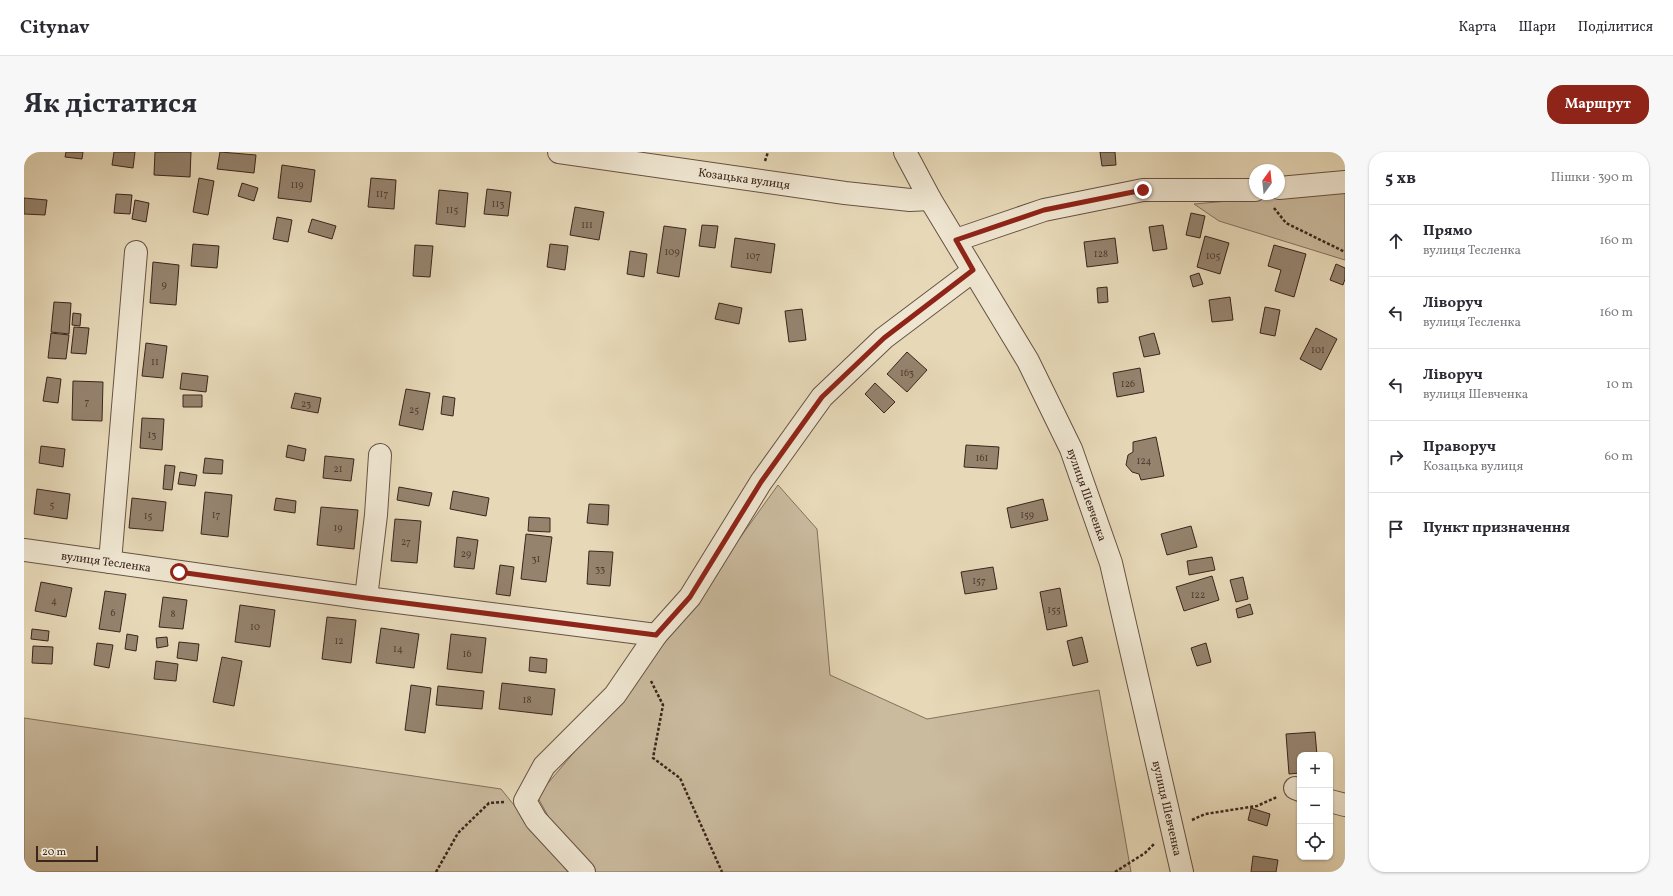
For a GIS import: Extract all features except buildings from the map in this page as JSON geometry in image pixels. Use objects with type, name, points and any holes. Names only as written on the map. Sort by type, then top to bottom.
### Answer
[{"type":"street","name":"Козацька вулиця","points":[[559,152],[845,193],[910,200],[930,199]]},
{"type":"street","name":"вулиця Шевченка","points":[[905,152],[930,199],[1028,361],[1071,449],[1111,563],[1182,872]]},
{"type":"street","points":[[1285,195],[1345,182]]},
{"type":"street","points":[[956,240],[1044,210],[1143,190],[1249,190]]},
{"type":"street","points":[[110,562],[136,252]]},
{"type":"street","points":[[584,872],[536,820],[525,801],[544,766],[615,694],[656,635],[690,597],[761,482],[822,397],[884,338],[973,270]]},
{"type":"street","points":[[366,598],[376,515],[380,455]]},
{"type":"street","name":"вулиця Тесленка","points":[[24,550],[366,598],[656,635]]},
{"type":"street","points":[[1333,802],[1345,805]]},
{"type":"path","points":[[1277,200],[1286,223],[1345,252]]},
{"type":"path","points":[[640,659],[663,705],[653,758],[680,778],[722,872]]},
{"type":"path","points":[[1115,872],[1145,853],[1172,829],[1205,814],[1257,806],[1297,789]]},
{"type":"path","points":[[436,872],[458,832],[489,803],[525,801]]},
{"type":"shaded area","points":[[1345,191],[1345,260],[1219,221],[1194,204],[1249,199],[1285,200],[1285,196]]},
{"type":"shaded area","points":[[778,485],[817,529],[830,675],[927,719],[1099,690],[1131,872],[591,872],[554,827],[537,796],[576,750],[620,704]]},
{"type":"shaded area","points":[[24,718],[501,789],[568,872],[24,872]]},
{"type":"route","points":[[179,572],[366,598],[656,635],[690,597],[761,482],[822,397],[884,338],[957,284],[973,270],[956,240],[1044,210],[1143,190]]}]
